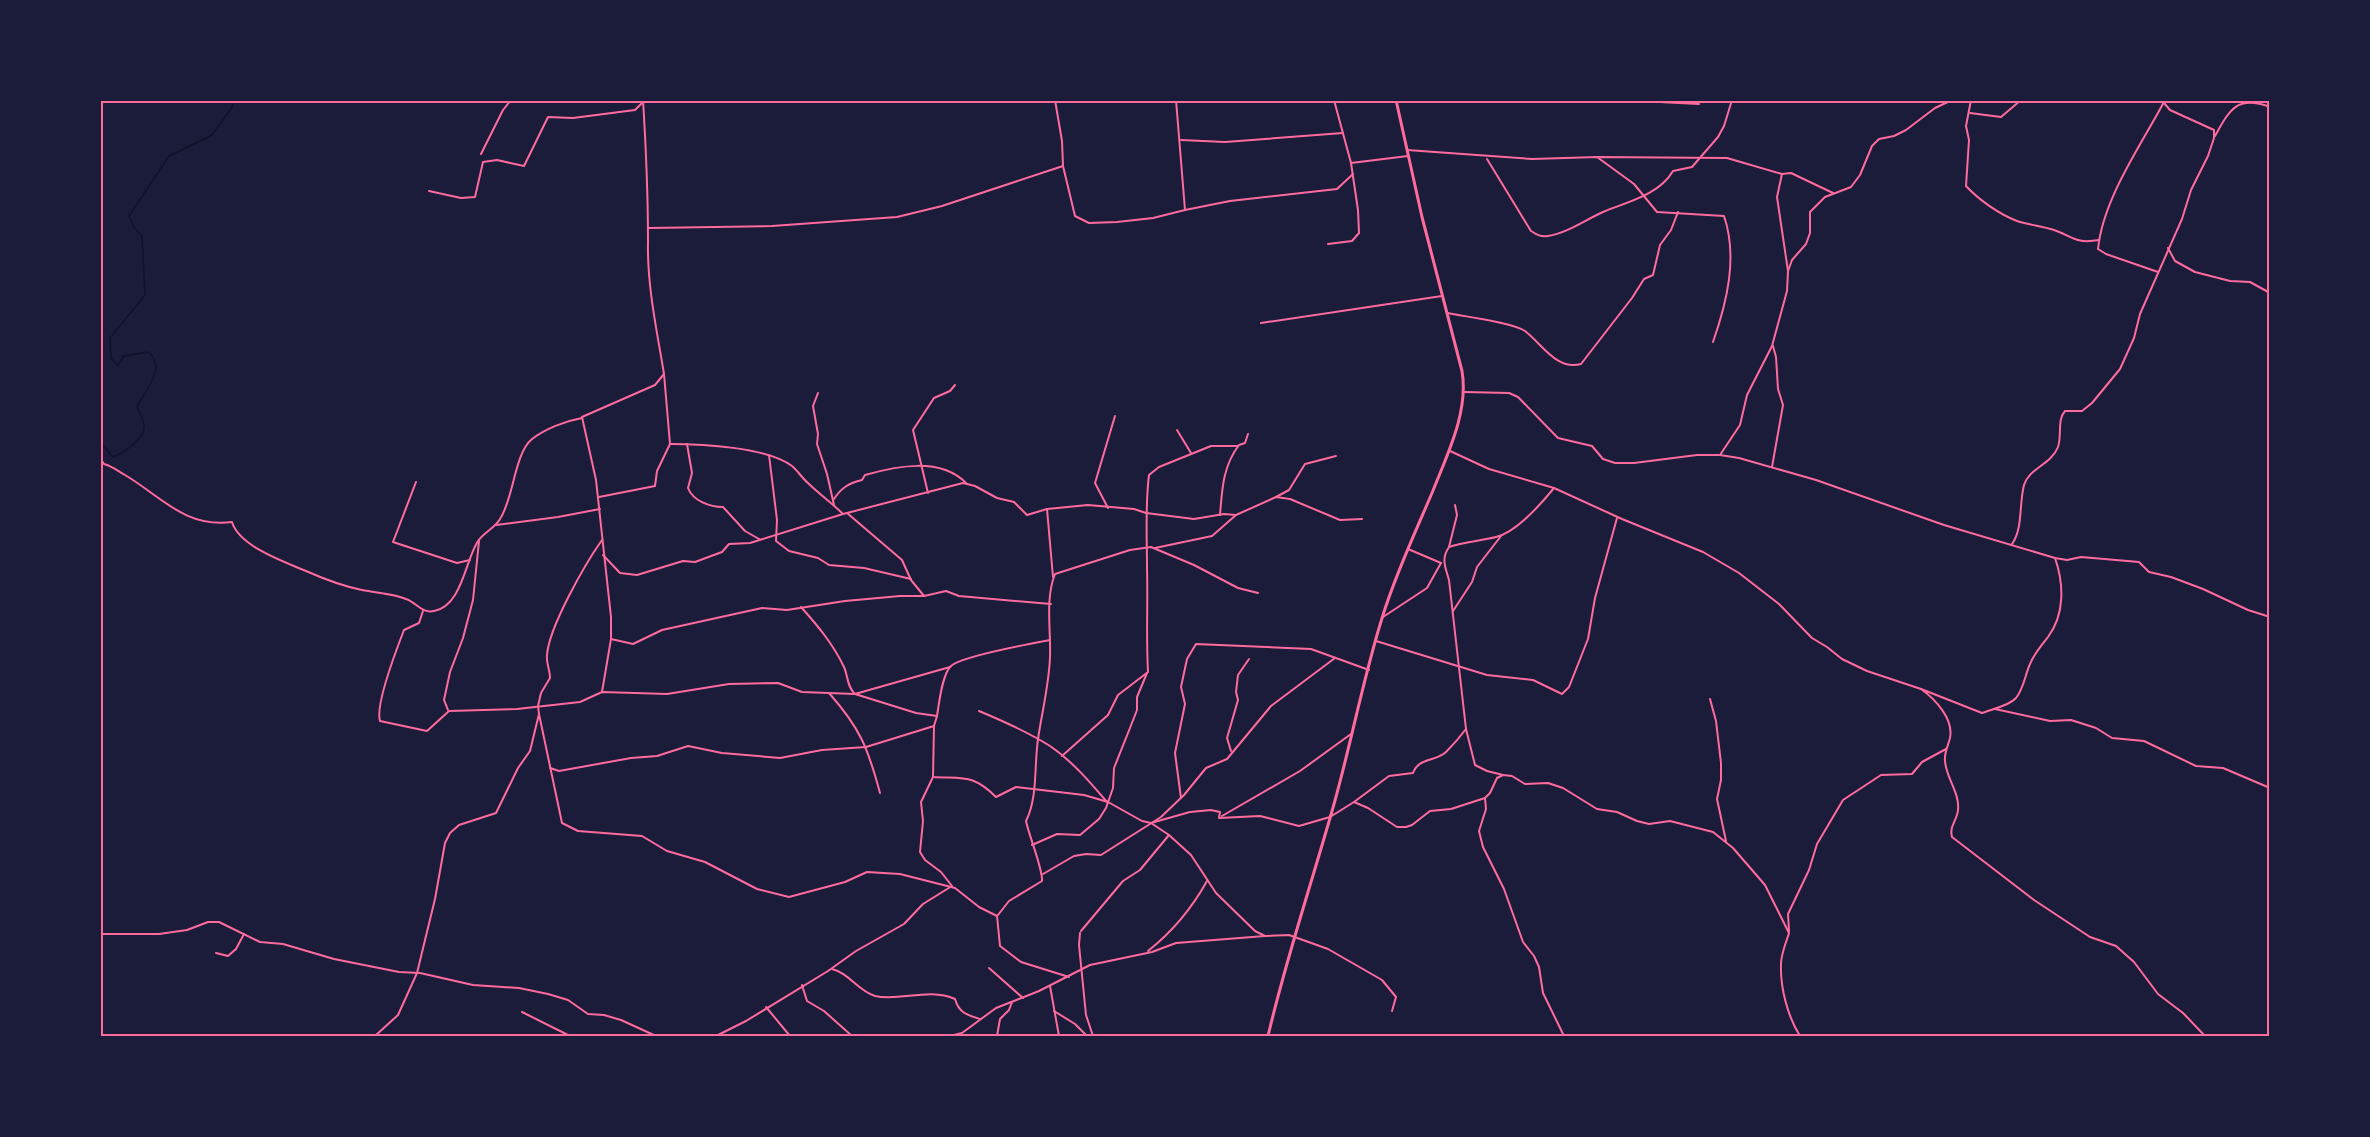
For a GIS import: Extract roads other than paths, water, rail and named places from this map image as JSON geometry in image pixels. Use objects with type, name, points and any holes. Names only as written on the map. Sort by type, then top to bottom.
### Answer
[{"type":"street","points":[[481,154],[502,110],[511,100]]},
{"type":"street","points":[[1055,100],[1062,141],[1063,166],[1076,216],[1089,223],[1153,218],[1223,202],[1337,189],[1353,174]]},
{"type":"street","points":[[1176,100],[1185,210]]},
{"type":"street","points":[[1328,244],[1352,241],[1359,233],[1352,164],[1334,100]]},
{"type":"street","points":[[1268,1036],[1353,733],[1382,618],[1448,451],[1464,392],[1462,371],[1422,217],[1396,100]]},
{"type":"street","points":[[1619,100],[1699,104]]},
{"type":"street","points":[[1486,157],[1531,231],[1538,236],[1546,237],[1558,234],[1606,211],[1626,205],[1667,181],[1673,171],[1692,167],[1718,138],[1732,100]]},
{"type":"street","points":[[1788,271],[1810,233],[1810,212],[1825,197],[1851,187],[1860,175],[1872,146],[1879,139],[1894,136],[1906,130],[1935,108],[1952,100]]},
{"type":"street","points":[[1971,100],[1966,126],[1969,140],[1966,186],[1975,196],[2016,221],[2055,230],[2085,243],[2099,240]]},
{"type":"street","points":[[1969,113],[2001,117],[2021,100]]},
{"type":"street","points":[[429,191],[461,198],[475,197],[483,162],[497,160],[524,166],[548,117],[573,118],[635,110],[643,101]]},
{"type":"street","points":[[599,497],[655,486],[657,471],[670,444],[664,374],[651,285],[643,101]]},
{"type":"street","points":[[2158,272],[2098,249],[2111,202],[2130,160],[2164,102],[2170,110],[2214,130],[2214,138]]},
{"type":"street","points":[[2012,544],[2019,534],[2018,518],[2024,484],[2028,476],[2047,463],[2058,448],[2061,416],[2065,411],[2082,411],[2092,404],[2120,369],[2134,338],[2140,314],[2214,138],[2233,108],[2243,102],[2270,107]]},
{"type":"street","points":[[1179,140],[1226,142],[1342,133]]},
{"type":"street","points":[[1407,150],[1532,159],[1727,158],[1782,174],[1791,173],[1833,194]]},
{"type":"street","points":[[1352,164],[1408,156]]},
{"type":"street","points":[[1597,157],[1634,184],[1657,212],[1724,216],[1729,231],[1730,274],[1726,301],[1713,342]]},
{"type":"street","points":[[649,228],[772,226],[897,217],[942,206],[1063,166]]},
{"type":"street","points":[[1720,455],[1740,425],[1747,395],[1772,346],[1787,291],[1788,271],[1777,197],[1782,174]]},
{"type":"street","points":[[1447,313],[1522,329],[1558,361],[1567,366],[1581,364],[1644,279],[1653,275],[1660,245],[1671,230],[1678,212]]},
{"type":"street","points":[[2169,248],[2175,261],[2195,272],[2230,281],[2250,282],[2270,293]]},
{"type":"street","points":[[1261,323],[1442,296]]},
{"type":"street","points":[[1772,346],[1776,357],[1778,388],[1783,405],[1772,467]]},
{"type":"street","points":[[100,458],[104,464],[146,487],[168,506],[197,521],[218,524],[232,522],[234,530],[254,547],[287,564],[327,580],[361,590],[407,599],[423,611],[434,611],[446,607],[466,573],[480,538],[500,519],[514,484],[520,458],[531,440],[563,423],[655,385],[664,374]]},
{"type":"street","points":[[928,493],[924,467],[913,430],[934,398],[955,385]]},
{"type":"street","points":[[1464,392],[1509,393],[1518,397],[1558,438],[1593,446],[1603,459],[1615,463],[1634,464],[1675,456],[1720,455],[1772,467],[1944,525],[2055,558],[2067,560],[2081,557],[2139,562],[2149,572],[2203,589],[2270,616]]},
{"type":"street","points":[[818,393],[813,406],[818,434],[817,444],[834,505]]},
{"type":"street","points":[[1108,508],[1095,483],[1115,416]]},
{"type":"street","points":[[582,417],[599,497],[611,617],[611,639],[602,692]]},
{"type":"street","points":[[1177,430],[1191,453]]},
{"type":"street","points":[[1032,845],[1057,834],[1080,835],[1099,819],[1113,788],[1114,768],[1137,710],[1137,697],[1148,672],[1145,631],[1146,513],[1149,475],[1191,453],[1211,446],[1238,446],[1245,443],[1248,434]]},
{"type":"street","points":[[670,444],[735,447],[769,455],[792,466],[805,481],[843,514]]},
{"type":"street","points":[[687,444],[692,473],[688,488],[694,499],[714,507],[723,507],[745,531],[759,540]]},
{"type":"street","points":[[1220,515],[1222,482],[1238,446]]},
{"type":"street","points":[[1448,451],[1489,469],[1554,488],[1703,552],[1739,573],[1779,604],[1812,638],[1827,646],[1842,659],[1868,671],[1982,713],[2010,703],[2016,698],[2035,654],[2054,627],[2061,608],[2060,572],[2055,558]]},
{"type":"street","points":[[769,455],[776,541],[789,550],[818,558],[829,565],[864,568],[911,580]]},
{"type":"street","points":[[1155,548],[1212,536],[1236,515],[1289,490],[1305,464],[1336,456]]},
{"type":"street","points":[[834,499],[840,490],[852,482],[901,467],[946,470],[959,476],[966,484]]},
{"type":"street","points":[[416,482],[393,542],[457,563],[470,560]]},
{"type":"street","points":[[603,555],[620,573],[637,575],[683,561],[695,562],[722,552],[729,544],[750,543],[843,514],[963,483],[997,498],[1014,502],[1027,515],[1047,508],[1077,505],[1134,509],[1146,513],[1194,519],[1236,515]]},
{"type":"street","points":[[1453,611],[1472,582],[1477,567],[1502,534],[1538,507],[1554,488]]},
{"type":"street","points":[[1276,496],[1290,499],[1340,520],[1362,519]]},
{"type":"street","points":[[1382,618],[1427,588],[1442,564],[1443,555],[1449,547],[1457,515],[1455,506]]},
{"type":"street","points":[[1047,508],[1053,579],[1049,671],[1038,740],[1035,789],[1026,821],[1043,874],[1042,881],[1009,901],[997,916],[1000,946],[1021,962],[1069,977]]},
{"type":"street","points":[[495,525],[558,518],[600,509]]},
{"type":"street","points":[[847,513],[902,560],[911,580],[924,596]]},
{"type":"street","points":[[1376,641],[1488,675],[1533,680],[1562,694],[1569,687],[1588,639],[1594,598],[1617,517]]},
{"type":"street","points":[[1449,547],[1502,534]]},
{"type":"street","points":[[449,711],[444,700],[450,672],[463,638],[473,600],[480,538]]},
{"type":"street","points":[[602,540],[589,559],[556,623],[547,654],[550,678],[541,693],[538,706],[562,824],[578,831],[642,836],[667,851],[705,862],[757,889],[789,897],[845,882],[867,873],[900,874],[952,886]]},
{"type":"street","points":[[1053,579],[1059,571],[1146,547],[1155,548],[1194,565],[1238,588],[1258,592]]},
{"type":"street","points":[[1408,549],[1442,564],[1449,580],[1466,729],[1475,765],[1486,771],[1512,776],[1525,784],[1548,783],[1563,788],[1597,809],[1617,812],[1637,821],[1649,824],[1671,821],[1713,832],[1765,885],[1789,933]]},
{"type":"street","points":[[611,639],[633,644],[662,630],[762,608],[787,610],[844,601],[924,596],[946,591],[959,596],[1051,603]]},
{"type":"street","points":[[801,607],[826,636],[844,669],[850,690],[855,694]]},
{"type":"street","points":[[423,611],[419,623],[404,630],[378,714],[380,720],[427,731],[449,711],[517,709],[580,702],[602,692],[668,694],[729,684],[778,683],[802,692],[855,694],[916,713],[937,716]]},
{"type":"street","points":[[855,694],[950,667],[966,659],[1050,639]]},
{"type":"street","points":[[1181,798],[1175,753],[1185,704],[1181,687],[1187,659],[1196,644],[1302,648],[1369,670]]},
{"type":"street","points":[[1043,874],[1074,856],[1101,855],[1161,817],[1181,798],[1206,768],[1227,759],[1231,751],[1270,706],[1335,658]]},
{"type":"street","points":[[1231,751],[1227,738],[1237,705],[1238,675],[1249,659]]},
{"type":"street","points":[[950,667],[945,677],[934,726],[933,777],[921,801],[923,821],[920,852],[925,860],[941,872],[952,886],[979,907],[997,916]]},
{"type":"street","points":[[1062,756],[1108,715],[1118,695],[1148,672]]},
{"type":"street","points":[[1921,689],[1932,696],[1948,718],[1950,736],[1945,761],[1953,783],[1958,810],[1951,827],[1952,837],[2034,900],[2090,937],[2116,946],[2134,962],[2145,980],[2158,994],[2183,1012],[2205,1036]]},
{"type":"street","points":[[829,693],[851,718],[866,747],[880,793]]},
{"type":"street","points":[[1710,699],[1716,721],[1721,763],[1721,780],[1716,799],[1726,843]]},
{"type":"street","points":[[1993,709],[2050,721],[2071,720],[2096,728],[2112,738],[2154,744],[2196,766],[2223,768],[2270,788]]},
{"type":"street","points":[[979,711],[1010,724],[1062,756],[1108,802]]},
{"type":"street","points":[[375,1036],[398,1015],[417,973],[435,899],[445,843],[450,833],[459,825],[496,813],[518,768],[530,751],[539,714]]},
{"type":"street","points":[[549,768],[558,771],[631,758],[657,756],[688,746],[722,753],[780,758],[822,750],[866,747],[934,726]]},
{"type":"street","points":[[1219,818],[1260,816],[1299,826],[1330,817],[1389,776],[1413,773],[1422,762],[1444,754],[1466,729]]},
{"type":"street","points":[[1219,818],[1300,771],[1353,733]]},
{"type":"street","points":[[1800,1036],[1792,1022],[1782,986],[1781,963],[1789,933],[1788,914],[1809,870],[1817,844],[1843,800],[1881,775],[1912,774],[1922,762],[1946,749]]},
{"type":"street","points":[[1354,802],[1368,807],[1397,827],[1412,825],[1430,811],[1451,809],[1485,798],[1497,778],[1503,775]]},
{"type":"street","points":[[933,777],[974,779],[996,797],[1016,787],[1088,796],[1108,802],[1169,835],[1191,855],[1216,893],[1255,931],[1264,936]]},
{"type":"street","points":[[1485,798],[1486,808],[1479,831],[1483,847],[1504,889],[1523,942],[1539,967],[1543,993],[1564,1036]]},
{"type":"street","points":[[1151,824],[1190,812],[1201,811],[1220,812],[1219,818]]},
{"type":"street","points":[[1093,1036],[1086,1015],[1079,945],[1080,932],[1123,881],[1140,870],[1169,835]]},
{"type":"street","points":[[1146,953],[1164,938],[1194,903],[1208,880]]},
{"type":"street","points":[[716,1036],[746,1021],[802,985],[832,969],[856,951],[904,924],[916,909],[952,886]]},
{"type":"street","points":[[100,934],[159,934],[186,930],[208,922],[219,922],[260,942],[283,944],[334,959],[473,985],[519,988],[548,994],[568,1000],[588,1014],[604,1015],[621,1020],[656,1036]]},
{"type":"street","points":[[216,953],[228,956],[236,949],[244,934]]},
{"type":"street","points":[[957,1036],[996,1008],[1069,977],[1090,965],[1146,953],[1176,943],[1264,936],[1289,935],[1328,949],[1382,980],[1396,997],[1392,1011]]},
{"type":"street","points":[[989,968],[1023,998]]},
{"type":"street","points":[[832,969],[851,980],[864,992],[878,997],[944,994],[955,999],[958,1008],[964,1014],[980,1019]]},
{"type":"street","points":[[802,985],[807,1001],[824,1011],[852,1036]]},
{"type":"street","points":[[1050,985],[1059,1036]]},
{"type":"street","points":[[997,1036],[1000,1019],[1009,1010],[1012,1002]]},
{"type":"street","points":[[766,1007],[790,1036]]},
{"type":"street","points":[[1054,1011],[1075,1024],[1086,1035],[1108,1036]]},
{"type":"street","points":[[522,1012],[570,1036]]},
{"type":"street","points":[[950,1036],[962,1033]]},
{"type":"waterway","points":[[100,442],[113,457],[128,449],[138,440],[144,426],[137,406],[153,379],[156,364],[148,352],[124,356],[118,365],[111,358],[110,338],[145,295],[142,236],[134,227],[129,216],[169,156],[212,135],[233,106],[231,100]]}]
